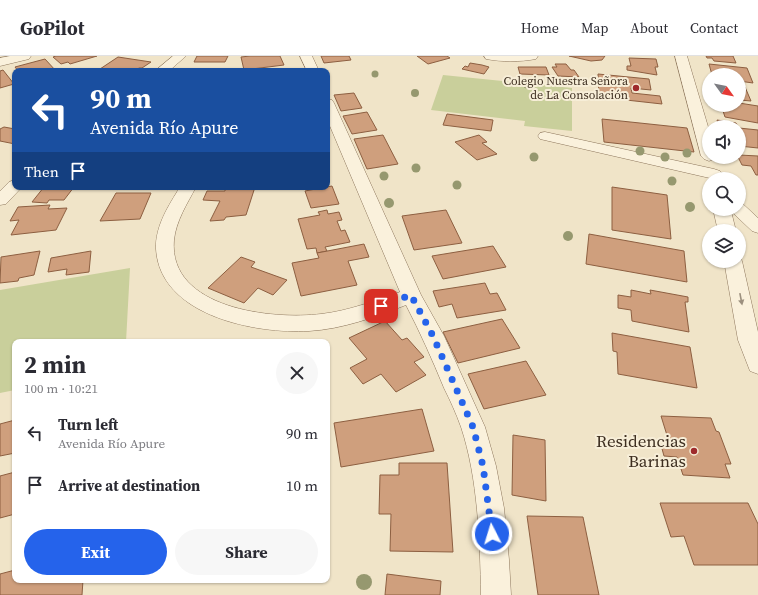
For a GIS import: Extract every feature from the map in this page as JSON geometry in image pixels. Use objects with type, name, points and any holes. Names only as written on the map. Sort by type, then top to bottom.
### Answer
[{"type":"street","points":[[0,62],[25,56]]},
{"type":"street","points":[[165,68],[180,56]]},
{"type":"street","points":[[306,56],[312,68]]},
{"type":"street","points":[[490,56],[512,58],[532,56]]},
{"type":"street","points":[[681,56],[702,132]]},
{"type":"street","points":[[330,110],[411,295],[433,336],[473,427],[483,466],[490,508],[495,560],[496,595]]},
{"type":"street","points":[[545,136],[702,174]]},
{"type":"street","points":[[0,200],[12,188]]},
{"type":"street","points":[[186,190],[171,219],[166,234],[165,249],[168,268],[177,282],[189,294],[221,312],[265,321],[309,323],[341,319],[411,295]]},
{"type":"street","points":[[745,216],[758,228]]},
{"type":"street","points":[[735,268],[753,334],[758,365]]},
{"type":"green space","points":[[443,75],[572,88],[572,131],[524,126],[525,121],[431,110]]},
{"type":"green space","points":[[130,268],[126,339],[12,339],[12,391],[0,393],[0,290]]},
{"type":"building","points":[[97,56],[70,64],[68,62],[61,64],[53,57]]},
{"type":"building","points":[[197,56],[228,56],[225,62],[194,62]]},
{"type":"building","points":[[280,56],[284,65],[260,68],[244,68],[241,57]]},
{"type":"building","points":[[321,56],[349,56],[351,60],[324,63]]},
{"type":"building","points":[[417,56],[447,56],[450,58],[428,64]]},
{"type":"building","points":[[569,56],[605,56],[602,60],[591,61]]},
{"type":"building","points":[[706,56],[733,56],[736,63],[714,61],[712,58],[707,58]]},
{"type":"building","points":[[118,57],[151,62],[142,68],[102,68]]},
{"type":"building","points":[[629,58],[656,59],[658,67],[655,67],[657,75],[627,70],[627,66],[631,66]]},
{"type":"building","points":[[45,59],[53,68],[16,68],[15,67]]},
{"type":"building","points":[[470,63],[489,67],[484,74],[462,69],[465,66],[468,67]]},
{"type":"building","points":[[555,64],[566,64],[571,70],[574,70],[579,77],[558,76],[552,67],[557,67]]},
{"type":"building","points":[[709,64],[747,68],[753,83],[746,82],[746,68],[710,68]]},
{"type":"building","points":[[518,67],[546,67],[549,75],[520,74]]},
{"type":"building","points":[[3,70],[12,81],[12,85],[0,88],[0,71]]},
{"type":"building","points":[[598,74],[649,79],[651,90],[631,88],[632,93],[660,96],[662,104],[599,97]]},
{"type":"building","points":[[746,89],[751,101],[746,101]]},
{"type":"building","points":[[354,93],[362,108],[341,111],[334,95]]},
{"type":"building","points":[[746,104],[758,106],[758,123],[725,117],[723,112],[746,112]]},
{"type":"building","points":[[367,112],[377,130],[352,134],[343,116]]},
{"type":"building","points":[[447,114],[493,120],[491,131],[443,125]]},
{"type":"building","points":[[602,119],[687,128],[694,152],[604,142]]},
{"type":"building","points":[[4,127],[12,128],[12,143],[0,141],[0,129]]},
{"type":"building","points":[[746,129],[758,130],[758,148],[746,147]]},
{"type":"building","points":[[383,135],[398,164],[367,169],[354,139]]},
{"type":"building","points":[[479,135],[487,142],[482,143],[497,154],[477,160],[455,142]]},
{"type":"building","points":[[746,155],[758,156],[758,175],[756,175],[751,166],[742,165],[746,164]]},
{"type":"building","points":[[330,186],[332,186],[339,204],[311,208],[305,191],[330,190]]},
{"type":"building","points":[[612,187],[667,195],[671,239],[612,230]]},
{"type":"building","points":[[42,190],[72,190],[64,200],[49,200],[47,203],[32,202]]},
{"type":"building","points":[[254,190],[246,215],[226,217],[224,220],[210,221],[220,201],[203,200],[207,191]]},
{"type":"building","points":[[116,193],[151,193],[140,219],[100,221]]},
{"type":"building","points":[[50,205],[48,209],[67,208],[56,230],[11,235],[19,220],[10,221],[18,207]]},
{"type":"building","points":[[327,210],[328,214],[339,212],[342,220],[337,221],[341,231],[345,230],[350,242],[325,247],[327,251],[317,253],[316,248],[307,249],[298,219],[320,215],[318,212]]},
{"type":"building","points":[[446,210],[462,243],[414,250],[402,216]]},
{"type":"building","points":[[589,234],[684,251],[687,282],[586,264]]},
{"type":"building","points":[[364,244],[369,257],[348,261],[357,285],[301,296],[292,263],[319,258],[317,253]]},
{"type":"building","points":[[493,246],[506,267],[443,279],[432,256]]},
{"type":"building","points":[[40,251],[34,275],[19,278],[18,281],[0,283],[1,257]]},
{"type":"building","points":[[91,251],[89,272],[66,275],[67,269],[48,272],[51,258]]},
{"type":"building","points":[[241,257],[255,262],[251,267],[287,280],[273,295],[258,288],[244,303],[208,288]]},
{"type":"building","points":[[485,283],[490,294],[497,293],[506,310],[457,318],[452,304],[439,307],[433,291]]},
{"type":"building","points":[[631,290],[651,294],[650,290],[688,297],[688,302],[685,302],[689,332],[632,321],[631,310],[618,308],[618,295],[631,297]]},
{"type":"building","points":[[502,319],[520,348],[458,363],[443,332]]},
{"type":"building","points":[[385,321],[402,340],[407,338],[424,357],[414,362],[426,375],[396,392],[381,374],[363,384],[350,368],[367,359],[349,338]]},
{"type":"building","points":[[612,333],[690,347],[697,388],[618,374],[617,352],[613,351]]},
{"type":"building","points":[[526,361],[546,395],[484,409],[468,374]]},
{"type":"building","points":[[422,409],[434,451],[341,467],[334,423]]},
{"type":"building","name":"Residencias Barinas","points":[[661,416],[711,418],[716,431],[719,432],[731,464],[725,464],[730,478],[683,475],[677,457],[664,456],[661,445],[670,445]]},
{"type":"building","points":[[12,421],[12,454],[0,456],[0,424]]},
{"type":"building","points":[[513,435],[545,440],[546,501],[512,495]]},
{"type":"building","points":[[399,463],[447,463],[453,552],[390,551],[391,514],[379,514],[380,475],[399,475]]},
{"type":"building","points":[[12,473],[12,515],[0,518],[0,476]]},
{"type":"building","points":[[660,503],[748,503],[758,524],[758,565],[694,565],[684,536],[671,537]]},
{"type":"building","points":[[527,516],[583,517],[599,595],[538,595]]},
{"type":"building","points":[[12,571],[12,583],[83,583],[82,595],[0,595],[0,574]]},
{"type":"building","points":[[387,574],[441,581],[440,595],[385,595]]},
{"type":"place","name":"Colegio Nuestra Señora de La Consolación","points":[[636,88]]},
{"type":"place","name":"Residencias Barinas","points":[[694,451]]},
{"type":"route","points":[[381,306],[411,295],[433,336],[473,427],[483,466],[490,508],[492,534]]}]
